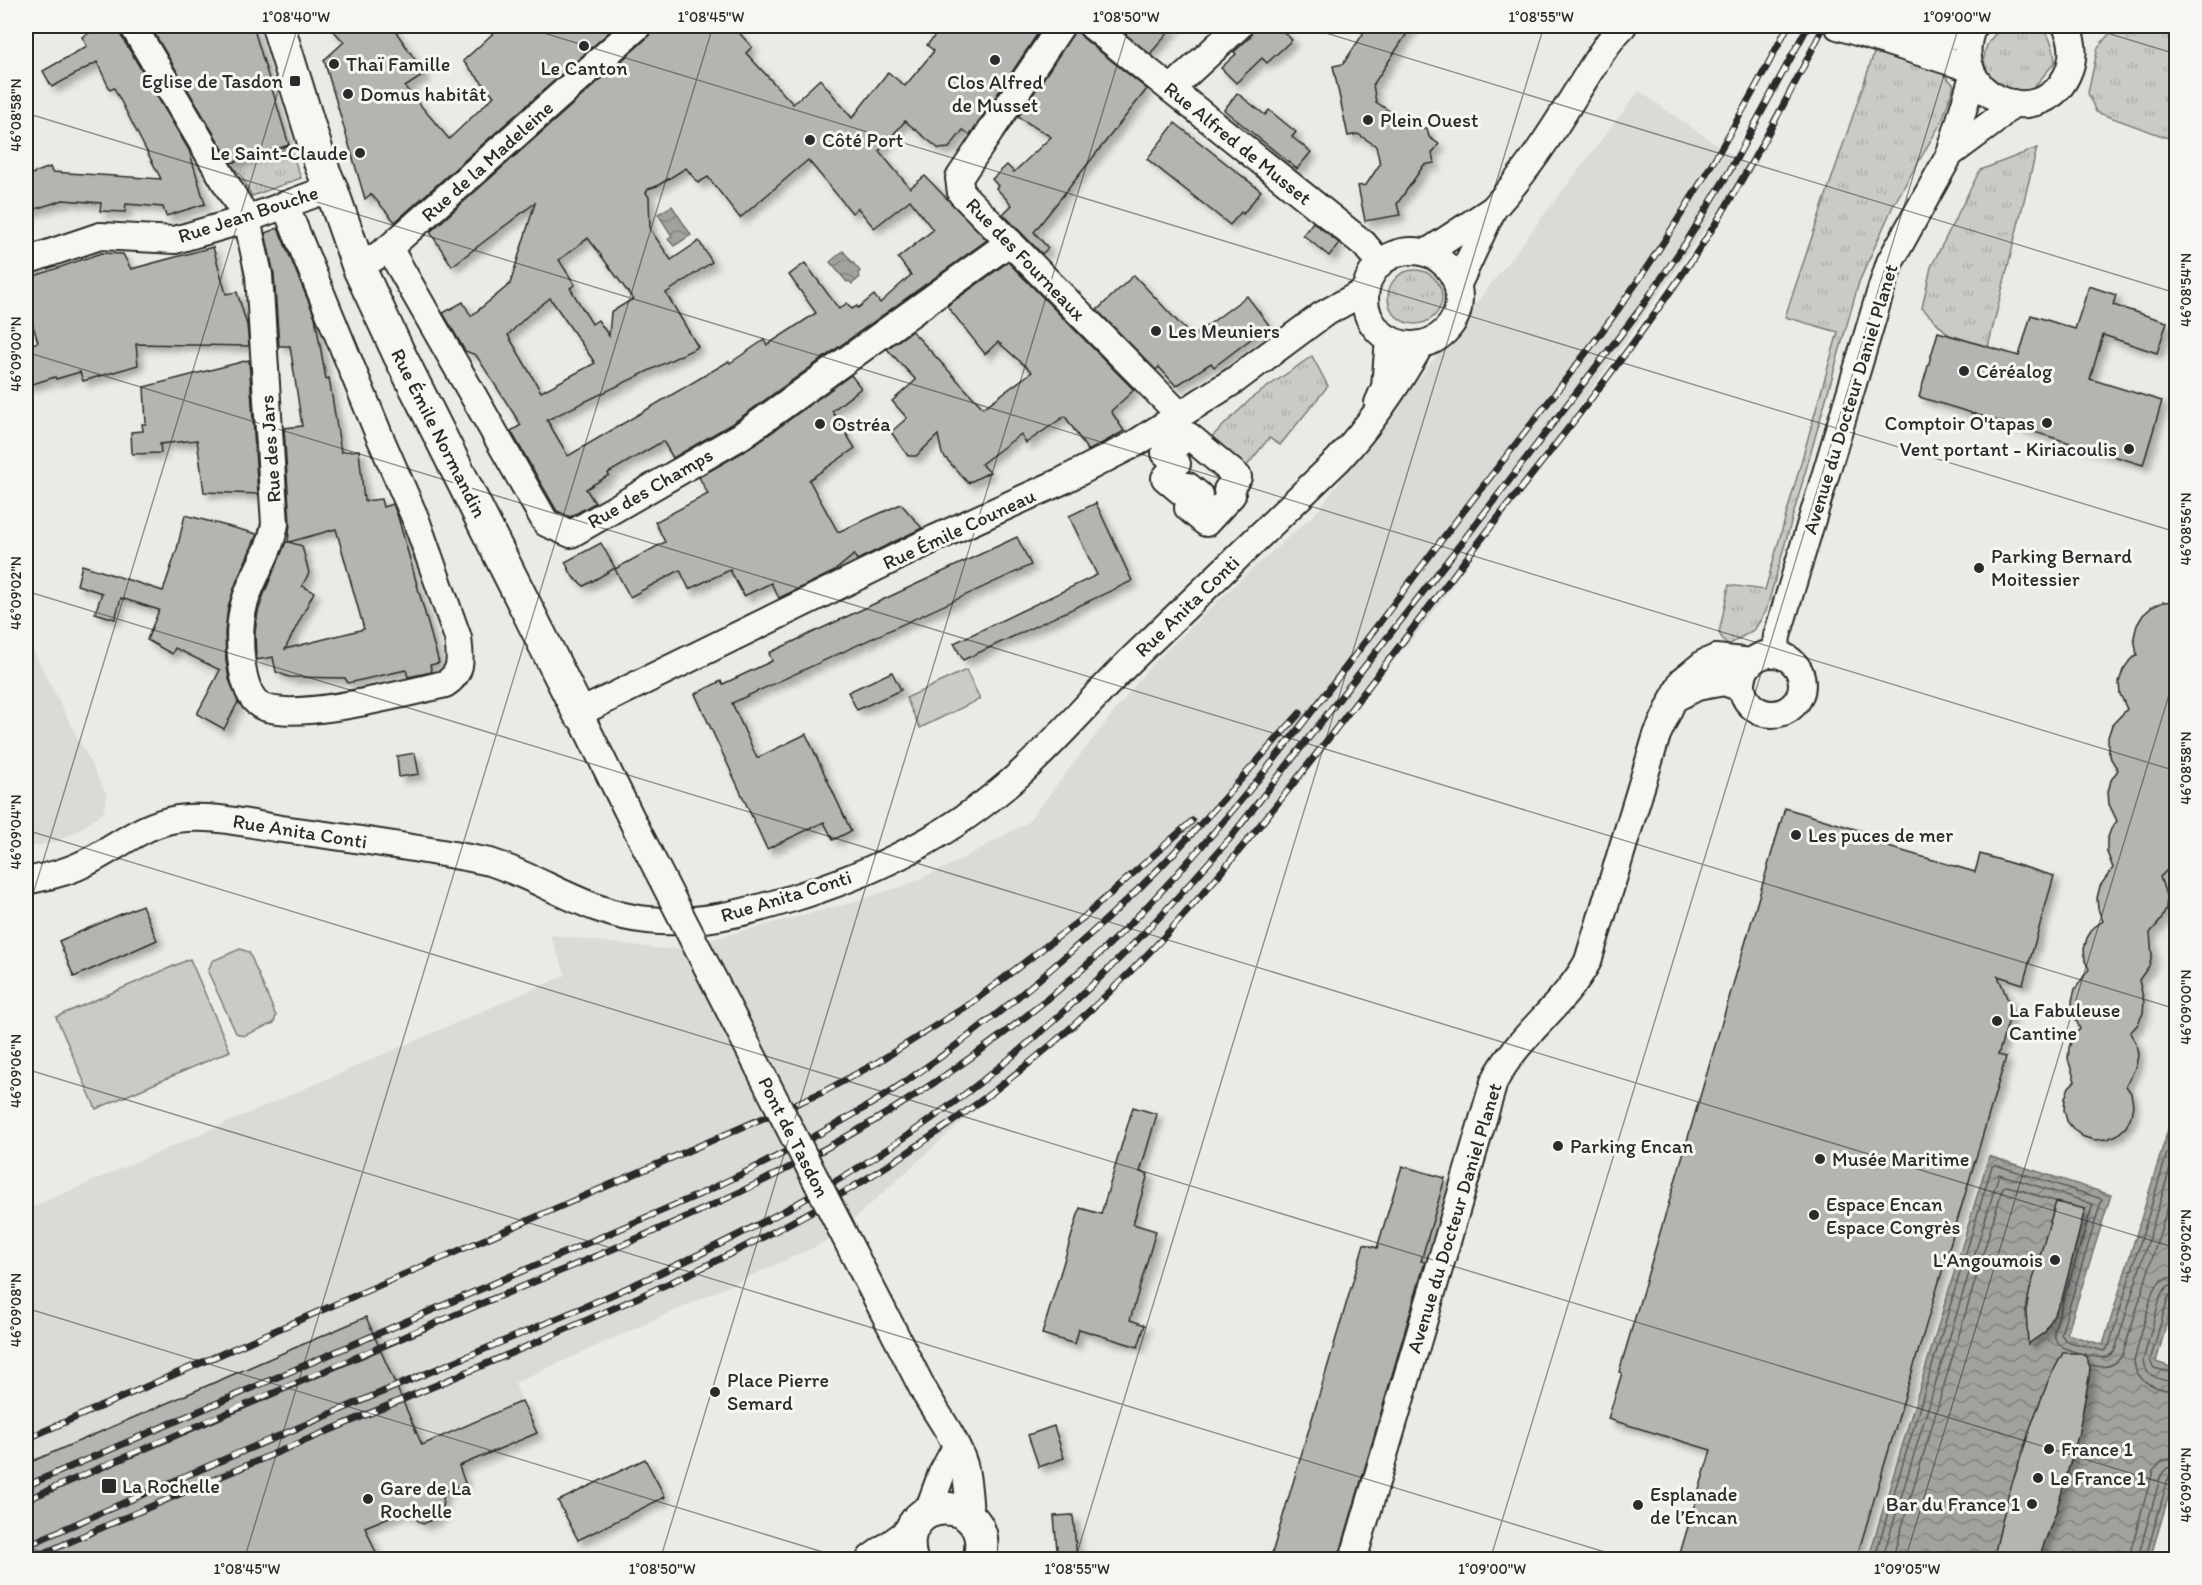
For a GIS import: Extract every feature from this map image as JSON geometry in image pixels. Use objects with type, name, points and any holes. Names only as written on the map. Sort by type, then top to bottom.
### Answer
[{"type":"main road","name":"Rue Émile Normandin","points":[[278,26],[321,165],[359,268],[399,354],[579,713]]},
{"type":"main road","points":[[873,1560],[916,1535],[942,1508],[957,1509],[970,1517],[977,1525],[982,1536],[980,1559]]},
{"type":"street","name":"Rue des Jars","points":[[133,26],[246,219],[258,275],[275,524],[272,541],[244,606],[240,627],[241,652],[248,687],[253,697],[261,705],[282,710],[303,710],[342,706],[445,684],[454,679],[458,671],[460,655],[458,638],[416,520],[285,205]]},
{"type":"street","name":"Rue de la Madeleine","points":[[359,268],[390,248],[638,26]]},
{"type":"street","name":"Rue des Fourneaux","points":[[1061,26],[959,178],[961,193],[1180,416]]},
{"type":"street","name":"Rue Alfred de Musset","points":[[1092,26],[1364,244],[1380,263]]},
{"type":"street","points":[[1171,89],[1239,26]]},
{"type":"street","points":[[1458,284],[1493,209],[1539,152],[1603,51],[1623,26]]},
{"type":"street","points":[[1838,26],[1971,72]]},
{"type":"street","points":[[1901,46],[1950,36],[1971,26]]},
{"type":"street","points":[[1971,26],[1967,53],[1971,72],[1983,89],[1997,99],[2013,104],[2041,100],[2054,92],[2065,80],[2072,66],[2071,29]]},
{"type":"street","name":"Avenue du Docteur Daniel Planet","points":[[1775,654],[1780,627],[1890,262],[1950,154],[1971,72]]},
{"type":"street","name":"Avenue du Docteur Daniel Planet","points":[[1950,154],[2013,104]]},
{"type":"street","name":"Rue Jean Bouche","points":[[26,261],[100,236],[175,240],[246,219],[331,188]]},
{"type":"street","points":[[1426,253],[1493,209]]},
{"type":"street","name":"Rue des Champs","points":[[390,248],[546,523],[571,534],[741,436],[1010,242]]},
{"type":"street","points":[[1410,251],[1426,253],[1440,260],[1451,271],[1458,284],[1460,300],[1457,315],[1448,329],[1436,339],[1421,344],[1399,344],[1378,331],[1371,321],[1366,306],[1365,291],[1370,276],[1380,263],[1394,254],[1410,251]]},
{"type":"street","name":"Rue Émile Couneau","points":[[579,713],[936,538],[1062,481],[1136,443],[1235,380],[1322,315],[1365,291]]},
{"type":"street","points":[[1322,315],[1371,321]]},
{"type":"street","name":"Rue Anita Conti","points":[[1366,429],[1385,387],[1389,339]]},
{"type":"street","name":"Rue Anita Conti","points":[[26,881],[82,865],[157,824],[177,819],[197,818],[324,835],[490,862],[512,869],[606,912],[650,920],[705,920],[749,912],[860,874],[934,839],[976,810],[1023,771],[1135,657],[1323,475],[1366,429],[1397,387],[1421,344]]},
{"type":"street","points":[[1775,654],[1794,663],[1799,672],[1801,690],[1793,705],[1778,714],[1760,712],[1751,706],[1741,688],[1745,669],[1751,662],[1758,657],[1775,654]]},
{"type":"street","name":"Avenue du Docteur Daniel Planet","points":[[1353,1560],[1490,1092],[1507,1060],[1566,992],[1588,961],[1657,735],[1682,681],[1704,663],[1716,658],[1751,662]]},
{"type":"street","points":[[1673,699],[1698,687],[1724,682],[1741,688]]},
{"type":"street","name":"Rue Émile Normandin","points":[[579,713],[635,826]]},
{"type":"street","name":"Pont de Tasdon","points":[[635,826],[925,1393],[956,1447],[964,1464],[970,1517]]},
{"type":"street","points":[[916,1535],[942,1473],[956,1447]]},
{"type":"shaded area","points":[[1639,91],[1749,167],[1424,625],[1148,953],[832,1239],[515,1383],[522,1401],[152,1559],[26,1560],[26,1210],[566,975],[550,935],[662,949],[678,948],[846,904],[906,885],[953,864],[1027,823],[1151,665],[1242,578],[1315,514]]},
{"type":"shaded area","points":[[26,637],[107,795],[103,813],[82,828],[56,842],[26,848]]},
{"type":"green space","points":[[2007,26],[2035,28],[2042,31],[2047,35],[2054,50],[2055,62],[2030,92],[2015,92],[2002,87],[1992,79],[1986,69],[1984,58],[1987,46],[1994,35]]},
{"type":"green space","points":[[2116,26],[2176,26],[2176,141],[2096,112],[2088,93],[2098,47]]},
{"type":"green space","points":[[1874,53],[1896,57],[1941,72],[1954,85],[1942,121],[1893,206],[1859,282],[1766,611],[1755,629],[1727,646],[1719,633],[1729,585],[1765,590],[1838,332],[1785,317]]},
{"type":"green space","points":[[289,145],[301,178],[252,196],[242,177],[230,163]]},
{"type":"green space","points":[[2037,148],[1988,347],[1949,335],[1922,308],[1931,267],[1980,170]]},
{"type":"green space","points":[[1415,270],[1425,272],[1434,278],[1440,287],[1442,297],[1440,307],[1434,316],[1425,322],[1415,324],[1405,322],[1396,316],[1390,307],[1388,297],[1390,287],[1396,278],[1405,272]]},
{"type":"green space","points":[[1312,356],[1328,386],[1280,445],[1269,438],[1238,477],[1201,447],[1253,397]]},
{"type":"green space","points":[[966,670],[980,699],[920,728],[906,698]]},
{"type":"green space","points":[[240,949],[249,952],[276,1016],[274,1023],[243,1036],[236,1033],[208,972],[212,961]]},
{"type":"green space","points":[[190,959],[230,1051],[96,1109],[56,1017]]},
{"type":"water","points":[[672,206],[691,235],[674,246],[668,239],[672,236],[658,214]]},
{"type":"water","points":[[843,251],[860,271],[858,274],[860,277],[852,284],[847,282],[830,262]]},
{"type":"water","points":[[2176,1103],[2176,1289],[2156,1362],[2176,1369],[2176,1471],[2150,1559],[1868,1560],[1989,1156],[2111,1195],[2067,1334],[2103,1345]]},
{"type":"building","points":[[101,26],[118,26],[120,34],[189,150],[205,204],[166,216],[163,207],[126,204],[125,212],[100,211],[101,203],[63,200],[29,211],[26,198],[26,176],[50,167],[52,172],[161,179],[114,88],[110,90],[97,62],[52,87],[43,71],[87,46],[82,37]]},
{"type":"building","points":[[150,26],[253,26],[289,145],[231,163]]},
{"type":"building","points":[[329,26],[392,26],[425,74],[405,87],[449,139],[494,96],[463,61],[501,26],[616,26],[395,222],[371,194],[365,199],[324,60],[344,42]]},
{"type":"building","points":[[653,26],[733,26],[752,47],[746,53],[793,104],[820,79],[852,118],[888,72],[905,86],[934,51],[927,45],[943,26],[1042,27],[970,135],[963,130],[949,148],[939,149],[905,121],[879,151],[910,188],[925,176],[987,240],[733,423],[673,458],[663,441],[608,473],[609,475],[586,489],[595,503],[570,517],[557,511],[511,431],[521,425],[476,355],[465,351],[443,313],[463,302],[471,316],[510,284],[535,203],[452,266],[430,232],[648,37]],"holes":[[[808,160],[852,213],[858,208],[874,228],[910,200],[933,230],[898,258],[911,275],[880,303],[874,295],[858,308],[857,306],[852,309],[847,303],[839,309],[805,263],[789,275],[816,313],[767,345],[764,340],[730,363],[729,361],[568,456],[547,420],[698,347],[666,293],[712,262],[699,241],[671,260],[650,229],[649,197],[646,193],[648,189],[686,168],[698,183],[708,177],[740,218]],[[588,238],[633,299],[611,312],[609,336],[598,320],[592,324],[570,288],[575,285],[559,260]],[[550,298],[595,363],[541,392],[508,335]]]},
{"type":"building","points":[[1076,26],[1083,38],[1147,89],[1034,232],[1048,248],[1042,254],[1003,214],[1012,205],[996,188],[998,186],[992,179],[1007,165],[1014,172],[1051,137],[1018,117]]},
{"type":"building","points":[[1115,26],[1174,26],[1150,54]]},
{"type":"building","points":[[1254,26],[1278,26],[1292,40],[1267,63],[1262,58],[1236,83],[1221,68],[1250,37]]},
{"type":"building","name":"Plein Ouest","points":[[1360,26],[1412,26],[1373,85],[1376,102],[1418,130],[1427,128],[1429,137],[1439,144],[1432,153],[1434,163],[1424,165],[1397,204],[1400,215],[1365,221],[1358,186],[1366,185],[1380,164],[1376,146],[1358,134],[1348,136],[1333,66],[1343,64],[1363,34]]},
{"type":"building","points":[[1237,93],[1265,115],[1269,110],[1296,132],[1292,137],[1311,152],[1297,169],[1224,110]]},
{"type":"building","points":[[1175,123],[1261,191],[1243,214],[1241,212],[1230,225],[1147,159]]},
{"type":"building","points":[[1313,222],[1339,243],[1329,256],[1303,235]]},
{"type":"building","points":[[278,228],[315,317],[326,379],[329,378],[341,452],[359,450],[364,501],[381,499],[383,507],[393,504],[398,517],[439,663],[430,665],[432,672],[408,677],[406,670],[348,683],[345,678],[289,677],[276,672],[273,657],[256,660],[255,632],[258,612],[286,542],[288,542],[290,523],[284,428],[302,426],[290,346],[279,346],[274,274],[265,233]],"holes":[[[336,529],[364,629],[285,649],[314,592],[302,586],[309,573],[302,546],[289,542]]]},
{"type":"building","points":[[213,247],[226,294],[237,292],[247,325],[249,346],[136,344],[138,365],[83,381],[80,372],[26,386],[26,346],[38,342],[26,303],[26,279],[101,253],[123,254],[131,269]]},
{"type":"building","points":[[1008,262],[1134,390],[1111,411],[1124,431],[1108,440],[1088,451],[1065,416],[1026,443],[1021,434],[981,464],[990,472],[968,483],[942,454],[938,435],[916,456],[908,456],[891,432],[907,418],[892,401],[916,380],[887,349],[912,331],[983,408],[1032,372],[998,342],[985,354],[947,306]]},
{"type":"building","name":"Les Meuniers","points":[[1134,275],[1192,337],[1247,296],[1269,325],[1214,367],[1211,363],[1176,386],[1159,367],[1156,370],[1097,310]]},
{"type":"building","points":[[2089,286],[2116,295],[2113,305],[2167,322],[2157,353],[2103,335],[2090,379],[2162,401],[2143,465],[1919,397],[1938,332],[2019,356],[2031,315],[2075,329]]},
{"type":"building","points":[[249,360],[258,494],[204,492],[197,440],[160,444],[161,453],[132,454],[131,432],[143,431],[142,424],[146,424],[144,387]]},
{"type":"building","points":[[851,375],[861,388],[832,411],[855,448],[809,480],[838,532],[901,504],[922,528],[857,560],[854,555],[833,572],[779,598],[771,583],[744,596],[730,570],[689,589],[680,570],[630,597],[615,569],[665,542],[655,522],[708,494],[699,477],[750,448]]},
{"type":"building","points":[[1096,503],[1132,581],[963,660],[954,643],[1097,575],[1069,516]]},
{"type":"building","points":[[185,515],[257,534],[228,607],[225,632],[226,661],[229,679],[238,702],[224,729],[197,714],[220,670],[175,648],[172,654],[147,640],[159,610],[121,598],[115,619],[95,613],[102,593],[77,585],[82,565],[163,591]]},
{"type":"building","points":[[1017,537],[1031,565],[732,703],[757,758],[806,734],[851,831],[833,840],[824,822],[767,849],[695,694],[721,681],[723,684],[772,661],[769,653]]},
{"type":"building","points":[[601,543],[615,568],[584,586],[573,577],[565,562]]},
{"type":"building","points":[[2176,601],[2176,759],[2169,769],[2176,779],[2176,810],[2170,825],[2176,840],[2176,855],[2171,866],[2160,877],[2167,898],[2166,909],[2161,920],[2150,933],[2152,955],[2149,966],[2139,980],[2144,1002],[2143,1013],[2138,1024],[2130,1033],[2136,1043],[2138,1055],[2136,1066],[2126,1086],[2131,1093],[2133,1105],[2131,1116],[2126,1127],[2117,1135],[2095,1140],[2084,1137],[2074,1130],[2067,1121],[2064,1110],[2069,1087],[2075,1081],[2068,1059],[2069,1048],[2073,1036],[2080,1029],[2073,1012],[2072,1001],[2075,989],[2089,969],[2085,961],[2084,949],[2087,938],[2093,928],[2103,921],[2098,909],[2097,898],[2100,886],[2113,868],[2107,852],[2107,840],[2117,821],[2109,804],[2108,792],[2111,780],[2118,770],[2111,759],[2108,737],[2112,725],[2127,709],[2120,694],[2119,682],[2123,670],[2137,655],[2134,637],[2137,625],[2152,607],[2163,602]]},
{"type":"building","points":[[892,672],[901,690],[857,710],[848,692]]},
{"type":"building","points":[[415,753],[419,774],[399,777],[397,756]]},
{"type":"building","name":"Espace Encan Espace Congrès","points":[[1785,808],[1865,832],[1864,840],[1975,872],[1980,854],[2054,876],[2023,984],[1998,976],[2012,1010],[1998,1055],[2006,1057],[1856,1560],[1678,1560],[1711,1450],[1608,1419],[1622,1373],[1619,1372]]},
{"type":"building","points":[[142,905],[157,940],[74,977],[59,941]]},
{"type":"building","points":[[1133,1107],[1157,1114],[1140,1172],[1148,1174],[1133,1224],[1156,1231],[1130,1320],[1145,1325],[1138,1347],[1079,1329],[1075,1344],[1042,1334],[1080,1208],[1101,1214]]},
{"type":"building","points":[[1402,1166],[1445,1178],[1421,1261],[1425,1262],[1338,1560],[1270,1560],[1364,1244],[1377,1248]]},
{"type":"building","name":"L'Angoumois","points":[[2056,1202],[2085,1209],[2062,1299],[2045,1332],[2028,1344],[2026,1310],[2030,1289]]},
{"type":"building","points":[[366,1317],[422,1445],[522,1401],[537,1433],[459,1466],[465,1483],[444,1492],[441,1516],[423,1524],[404,1511],[365,1527],[379,1560],[26,1560],[26,1464]]},
{"type":"building","name":"France 1","points":[[2063,1353],[2080,1353],[2086,1357],[2090,1367],[2078,1436],[2056,1512],[2038,1560],[1993,1560],[2008,1496],[2033,1420],[2049,1379]]},
{"type":"building","points":[[1054,1426],[1064,1458],[1039,1467],[1028,1435]]},
{"type":"building","points":[[645,1459],[665,1497],[578,1540],[558,1501]]},
{"type":"building","points":[[1073,1515],[1077,1560],[1058,1560],[1054,1516]]},
{"type":"railway","points":[[26,1500],[649,1233],[759,1183],[864,1127],[914,1096],[1026,1017],[1104,950],[1171,881],[1253,786],[1330,688],[1641,277],[1728,136],[1788,26]]},
{"type":"railway","points":[[26,1546],[570,1313],[756,1226],[874,1157],[931,1119],[1013,1056],[1090,987],[1197,876],[1231,837],[1466,537],[1638,312],[1687,241],[1729,172],[1808,26]]},
{"type":"railway","points":[[29,1560],[567,1329],[738,1250],[822,1205],[905,1154],[988,1096],[1066,1032],[1139,963],[1248,840],[1606,379],[1692,260],[1728,203],[1778,115],[1824,26]]},
{"type":"railway","points":[[26,1486],[698,1195],[790,1150],[879,1099],[944,1054],[1008,1005],[1098,927],[1172,855],[1300,713]]},
{"type":"railway","points":[[26,1439],[823,1092],[878,1062],[970,1004],[1084,917],[1192,821]]},
{"type":"place","name":"Le Canton","points":[[584,46]]},
{"type":"place","name":"Clos Alfred de Musset","points":[[995,60]]},
{"type":"place","name":"Thaï Famille","points":[[334,64]]},
{"type":"place","name":"Eglise de Tasdon","points":[[295,81]]},
{"type":"place","name":"Domus habitât","points":[[348,94]]},
{"type":"place","name":"Plein Ouest","points":[[1368,120]]},
{"type":"place","name":"Côté Port","points":[[810,140]]},
{"type":"place","name":"Le Saint-Claude","points":[[360,153]]},
{"type":"place","name":"Les Meuniers","points":[[1156,331]]},
{"type":"place","name":"Céréalog","points":[[1964,371]]},
{"type":"place","name":"Comptoir O'tapas","points":[[2047,423]]},
{"type":"place","name":"Ostréa","points":[[820,424]]},
{"type":"place","name":"Vent portant - Kiriacoulis","points":[[2129,449]]},
{"type":"place","name":"Parking Bernard Moitessier","points":[[1979,568]]},
{"type":"place","name":"Les puces de mer","points":[[1796,835]]},
{"type":"place","name":"La Fabuleuse Cantine","points":[[1997,1021]]},
{"type":"place","name":"Parking Encan","points":[[1558,1146]]},
{"type":"place","name":"Musée Maritime","points":[[1820,1159]]},
{"type":"place","name":"Espace Encan Espace Congrès","points":[[1814,1215]]},
{"type":"place","name":"L'Angoumois","points":[[2055,1260]]},
{"type":"place","name":"Place Pierre Semard","points":[[715,1392]]},
{"type":"place","name":"France 1","points":[[2049,1449]]},
{"type":"place","name":"Le France 1","points":[[2038,1478]]},
{"type":"place","name":"La Rochelle","points":[[109,1486]]},
{"type":"place","name":"Gare de La Rochelle","points":[[368,1499]]},
{"type":"place","name":"Bar du France 1","points":[[2032,1504]]},
{"type":"place","name":"Esplanade de l’Encan","points":[[1638,1505]]}]
